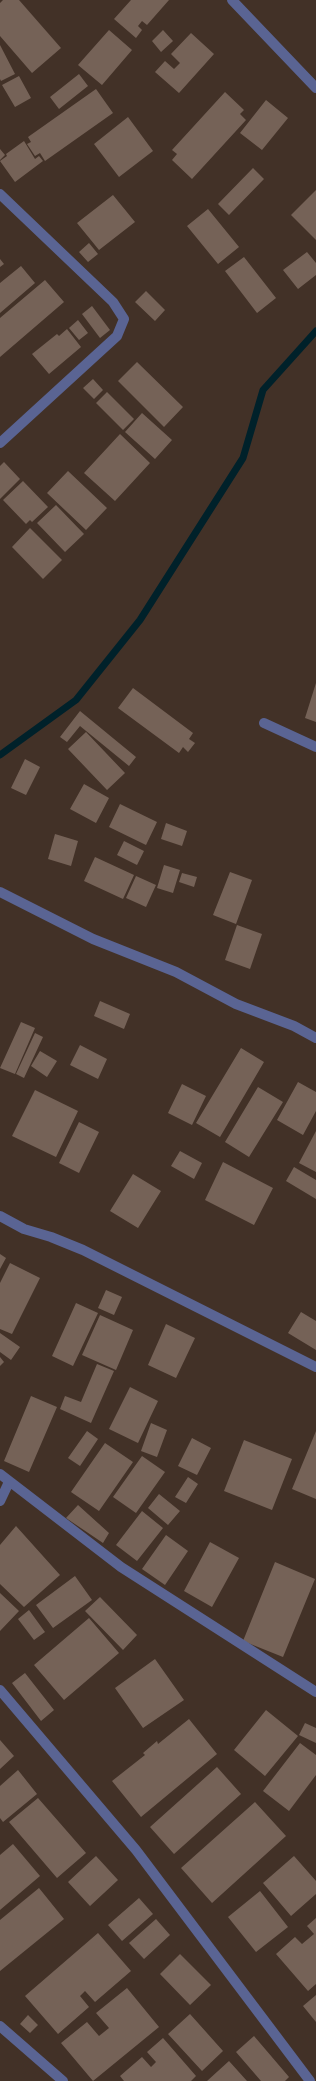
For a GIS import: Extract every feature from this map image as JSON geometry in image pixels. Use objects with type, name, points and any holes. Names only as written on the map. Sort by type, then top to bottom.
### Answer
[{"type":"street","points":[[232,0],[316,88]]},
{"type":"street","points":[[0,194],[113,302],[124,319],[117,336],[0,443]]},
{"type":"street","points":[[264,723],[316,748]]},
{"type":"street","points":[[0,892],[93,939],[176,972],[236,1004],[294,1026],[316,1038]]},
{"type":"street","points":[[0,1216],[24,1229],[84,1250],[316,1368]]},
{"type":"street","points":[[0,1474],[121,1567],[316,1692]]},
{"type":"street","points":[[0,1501],[9,1482]]},
{"type":"street","points":[[0,1690],[136,1850],[310,2081]]},
{"type":"street","points":[[0,2026],[63,2081]]},
{"type":"building","points":[[3,0],[19,0],[61,48],[32,73],[0,36],[0,3]]},
{"type":"building","points":[[131,0],[169,0],[147,25],[142,21],[138,26],[142,30],[136,38],[114,19]]},
{"type":"building","points":[[109,30],[132,50],[102,85],[78,65]]},
{"type":"building","points":[[163,30],[173,41],[161,52],[152,41]]},
{"type":"building","points":[[191,33],[214,54],[179,93],[155,72],[165,61],[174,69],[180,63],[171,54]]},
{"type":"building","points":[[0,45],[15,74],[1,81],[0,79]]},
{"type":"building","points":[[79,74],[88,86],[59,109],[50,97]]},
{"type":"building","points":[[19,76],[31,98],[15,107],[2,85]]},
{"type":"building","points":[[96,89],[113,113],[45,161],[40,153],[35,156],[27,144],[31,142],[28,137]]},
{"type":"building","points":[[225,92],[244,110],[240,114],[246,120],[192,179],[172,160],[177,154],[172,150]]},
{"type":"building","points":[[266,100],[288,118],[262,150],[240,133]]},
{"type":"building","points":[[128,117],[153,151],[119,177],[94,144]]},
{"type":"building","points":[[24,141],[35,159],[39,156],[43,161],[15,182],[0,161],[7,156],[6,154]]},
{"type":"building","points":[[0,149],[5,155],[0,160]]},
{"type":"building","points":[[253,168],[264,179],[229,215],[218,204]]},
{"type":"building","points":[[316,190],[316,240],[291,215]]},
{"type":"building","points":[[113,195],[135,222],[99,250],[77,223]]},
{"type":"building","points":[[208,209],[239,247],[218,264],[187,226]]},
{"type":"building","points":[[89,243],[98,254],[88,262],[79,252]]},
{"type":"building","points":[[307,252],[316,263],[316,275],[298,289],[283,270]]},
{"type":"building","points":[[244,257],[276,298],[257,313],[225,271]]},
{"type":"building","points":[[0,259],[4,264],[0,267]]},
{"type":"building","points":[[21,266],[35,283],[0,313],[0,283]]},
{"type":"building","points":[[45,280],[64,302],[0,357],[0,318]]},
{"type":"building","points":[[146,291],[165,310],[155,321],[135,302]]},
{"type":"building","points":[[92,306],[110,330],[100,338],[82,314]]},
{"type":"building","points":[[78,320],[88,333],[79,340],[69,328]]},
{"type":"building","points":[[67,329],[81,347],[49,374],[32,354],[57,334],[59,336]]},
{"type":"building","points":[[137,362],[183,407],[164,427],[118,381]]},
{"type":"building","points":[[93,379],[103,390],[94,399],[83,388]]},
{"type":"building","points":[[107,392],[134,419],[123,430],[96,403]]},
{"type":"building","points":[[142,413],[172,440],[155,459],[125,432]]},
{"type":"building","points":[[120,434],[150,463],[115,501],[84,473]]},
{"type":"building","points":[[4,462],[20,479],[0,499],[0,466]]},
{"type":"building","points":[[68,471],[107,508],[86,530],[47,493]]},
{"type":"building","points":[[23,481],[48,507],[32,522],[30,520],[26,524],[3,500]]},
{"type":"building","points":[[56,505],[84,534],[65,552],[37,523]]},
{"type":"building","points":[[30,528],[62,560],[43,579],[12,547]]},
{"type":"building","points":[[316,683],[316,722],[305,718]]},
{"type":"building","points":[[133,688],[193,733],[189,739],[195,743],[188,752],[183,747],[179,753],[118,708]]},
{"type":"building","points":[[80,711],[136,757],[129,766],[80,726],[67,742],[60,737]]},
{"type":"building","points":[[86,732],[125,773],[107,790],[68,749]]},
{"type":"building","points":[[25,759],[40,767],[26,795],[11,788]]},
{"type":"building","points":[[84,784],[109,798],[96,823],[70,809]]},
{"type":"building","points":[[120,804],[157,822],[146,845],[109,827]]},
{"type":"building","points":[[166,823],[187,831],[182,846],[161,839]]},
{"type":"building","points":[[55,834],[78,841],[71,866],[48,859]]},
{"type":"building","points":[[124,841],[144,851],[137,865],[117,855]]},
{"type":"building","points":[[95,857],[134,875],[123,899],[84,881]]},
{"type":"building","points":[[164,865],[180,870],[173,893],[157,888]]},
{"type":"building","points":[[230,872],[252,880],[236,924],[213,915]]},
{"type":"building","points":[[182,873],[197,877],[194,887],[179,882]]},
{"type":"building","points":[[136,876],[156,885],[146,907],[126,898]]},
{"type":"building","points":[[237,925],[262,934],[250,969],[225,960]]},
{"type":"building","points":[[100,1001],[130,1014],[124,1029],[94,1016]]},
{"type":"building","points":[[21,1022],[35,1028],[15,1074],[0,1068]]},
{"type":"building","points":[[35,1033],[43,1037],[24,1078],[16,1074]]},
{"type":"building","points":[[80,1045],[107,1059],[98,1079],[70,1065]]},
{"type":"building","points":[[241,1048],[264,1062],[220,1137],[196,1123]]},
{"type":"building","points":[[40,1051],[57,1061],[47,1077],[31,1066]]},
{"type":"building","points":[[298,1082],[316,1092],[316,1111],[303,1135],[277,1120]]},
{"type":"building","points":[[182,1084],[206,1096],[192,1125],[168,1113]]},
{"type":"building","points":[[258,1087],[283,1102],[249,1157],[225,1142]]},
{"type":"building","points":[[35,1090],[78,1111],[56,1157],[12,1136]]},
{"type":"building","points":[[79,1122],[99,1132],[79,1173],[59,1163]]},
{"type":"building","points":[[316,1131],[316,1172],[299,1163]]},
{"type":"building","points":[[180,1151],[202,1163],[194,1179],[171,1166]]},
{"type":"building","points":[[223,1162],[273,1188],[254,1225],[205,1200]]},
{"type":"building","points":[[294,1167],[316,1180],[316,1199],[286,1181]]},
{"type":"building","points":[[133,1174],[161,1191],[138,1228],[110,1211]]},
{"type":"building","points":[[0,1254],[6,1258],[0,1269]]},
{"type":"building","points":[[10,1263],[40,1278],[12,1334],[0,1329],[0,1283]]},
{"type":"building","points":[[106,1290],[122,1297],[114,1315],[98,1308]]},
{"type":"building","points":[[76,1303],[98,1313],[73,1366],[52,1356]]},
{"type":"building","points":[[301,1312],[316,1321],[316,1350],[288,1333]]},
{"type":"building","points":[[100,1315],[133,1330],[116,1370],[82,1355]]},
{"type":"building","points":[[166,1324],[195,1338],[176,1378],[148,1365]]},
{"type":"building","points":[[0,1333],[20,1347],[11,1360],[0,1352]]},
{"type":"building","points":[[0,1357],[4,1362],[0,1366]]},
{"type":"building","points":[[97,1364],[114,1371],[91,1423],[60,1409],[65,1396],[81,1402]]},
{"type":"building","points":[[130,1387],[158,1401],[138,1443],[109,1429]]},
{"type":"building","points":[[31,1396],[57,1407],[29,1472],[4,1461]]},
{"type":"building","points":[[151,1423],[167,1430],[157,1457],[141,1451]]},
{"type":"building","points":[[87,1431],[98,1439],[80,1466],[68,1458]]},
{"type":"building","points":[[316,1431],[316,1499],[292,1489]]},
{"type":"building","points":[[192,1438],[211,1448],[197,1475],[178,1466]]},
{"type":"building","points":[[244,1440],[292,1459],[272,1510],[224,1491]]},
{"type":"building","points":[[105,1443],[133,1462],[99,1511],[71,1492]]},
{"type":"building","points":[[142,1456],[165,1472],[136,1513],[113,1497]]},
{"type":"building","points":[[188,1477],[198,1484],[186,1503],[175,1497]]},
{"type":"building","points":[[159,1494],[180,1511],[168,1525],[148,1508]]},
{"type":"building","points":[[78,1505],[109,1533],[103,1543],[66,1518]]},
{"type":"building","points":[[142,1511],[163,1528],[137,1561],[116,1545]]},
{"type":"building","points":[[16,1526],[60,1575],[24,1607],[0,1584],[0,1545]]},
{"type":"building","points":[[166,1535],[188,1551],[165,1585],[142,1569]]},
{"type":"building","points":[[210,1542],[239,1558],[212,1607],[184,1591]]},
{"type":"building","points":[[275,1562],[315,1579],[283,1657],[243,1641]]},
{"type":"building","points":[[75,1576],[92,1600],[53,1628],[36,1605]]},
{"type":"building","points":[[0,1593],[19,1611],[0,1631]]},
{"type":"building","points":[[100,1597],[137,1635],[123,1650],[85,1611]]},
{"type":"building","points":[[29,1610],[45,1632],[34,1640],[18,1619]]},
{"type":"building","points":[[89,1618],[119,1653],[64,1700],[34,1665]]},
{"type":"building","points":[[155,1659],[184,1700],[143,1728],[115,1688]]},
{"type":"building","points":[[25,1673],[54,1710],[41,1721],[12,1683]]},
{"type":"building","points":[[266,1710],[298,1736],[265,1776],[234,1750]]},
{"type":"building","points":[[189,1719],[217,1754],[141,1817],[112,1781],[145,1755],[143,1753],[157,1741],[158,1744]]},
{"type":"building","points":[[305,1723],[316,1728],[316,1743],[299,1735]]},
{"type":"building","points":[[0,1740],[14,1756],[0,1769]]},
{"type":"building","points":[[300,1743],[316,1755],[316,1775],[289,1811],[263,1791]]},
{"type":"building","points":[[217,1767],[241,1794],[174,1854],[150,1827]]},
{"type":"building","points":[[18,1770],[37,1794],[3,1822],[0,1818],[0,1786]]},
{"type":"building","points":[[38,1798],[86,1853],[57,1878],[9,1822]]},
{"type":"building","points":[[255,1802],[286,1836],[212,1903],[181,1868]]},
{"type":"building","points":[[13,1844],[40,1876],[0,1910],[0,1855]]},
{"type":"building","points":[[96,1856],[118,1880],[90,1906],[68,1882]]},
{"type":"building","points":[[294,1856],[316,1881],[316,1894],[291,1916],[263,1883]]},
{"type":"building","points":[[39,1888],[64,1919],[0,1971],[0,1920]]},
{"type":"building","points":[[260,1891],[288,1927],[256,1952],[228,1917]]},
{"type":"building","points":[[139,1898],[153,1914],[122,1941],[108,1925]]},
{"type":"building","points":[[316,1918],[316,1984],[308,1991],[276,1954],[295,1937],[302,1944],[314,1934],[307,1926]]},
{"type":"building","points":[[156,1919],[170,1935],[144,1959],[129,1943]]},
{"type":"building","points":[[98,1933],[131,1971],[95,2002],[85,1991],[80,1996],[89,2007],[58,2034],[25,1996]]},
{"type":"building","points":[[180,1954],[211,1985],[190,2005],[160,1974]]},
{"type":"building","points":[[127,1988],[159,2027],[93,2081],[61,2043],[87,2022],[99,2036],[109,2028],[96,2013]]},
{"type":"building","points":[[316,1995],[316,2022],[303,2006]]},
{"type":"building","points":[[190,2014],[223,2051],[202,2071],[168,2034]]},
{"type":"building","points":[[28,2015],[38,2025],[30,2033],[20,2024]]},
{"type":"building","points":[[254,2036],[289,2077],[285,2081],[261,2081],[236,2052]]},
{"type":"building","points":[[163,2038],[196,2076],[191,2081],[124,2081],[120,2076],[142,2057],[151,2067],[156,2062],[147,2052]]},
{"type":"building","points":[[229,2061],[247,2081],[207,2081]]},
{"type":"waterway","points":[[0,755],[76,700],[140,620],[243,458],[263,390],[316,331]]}]
